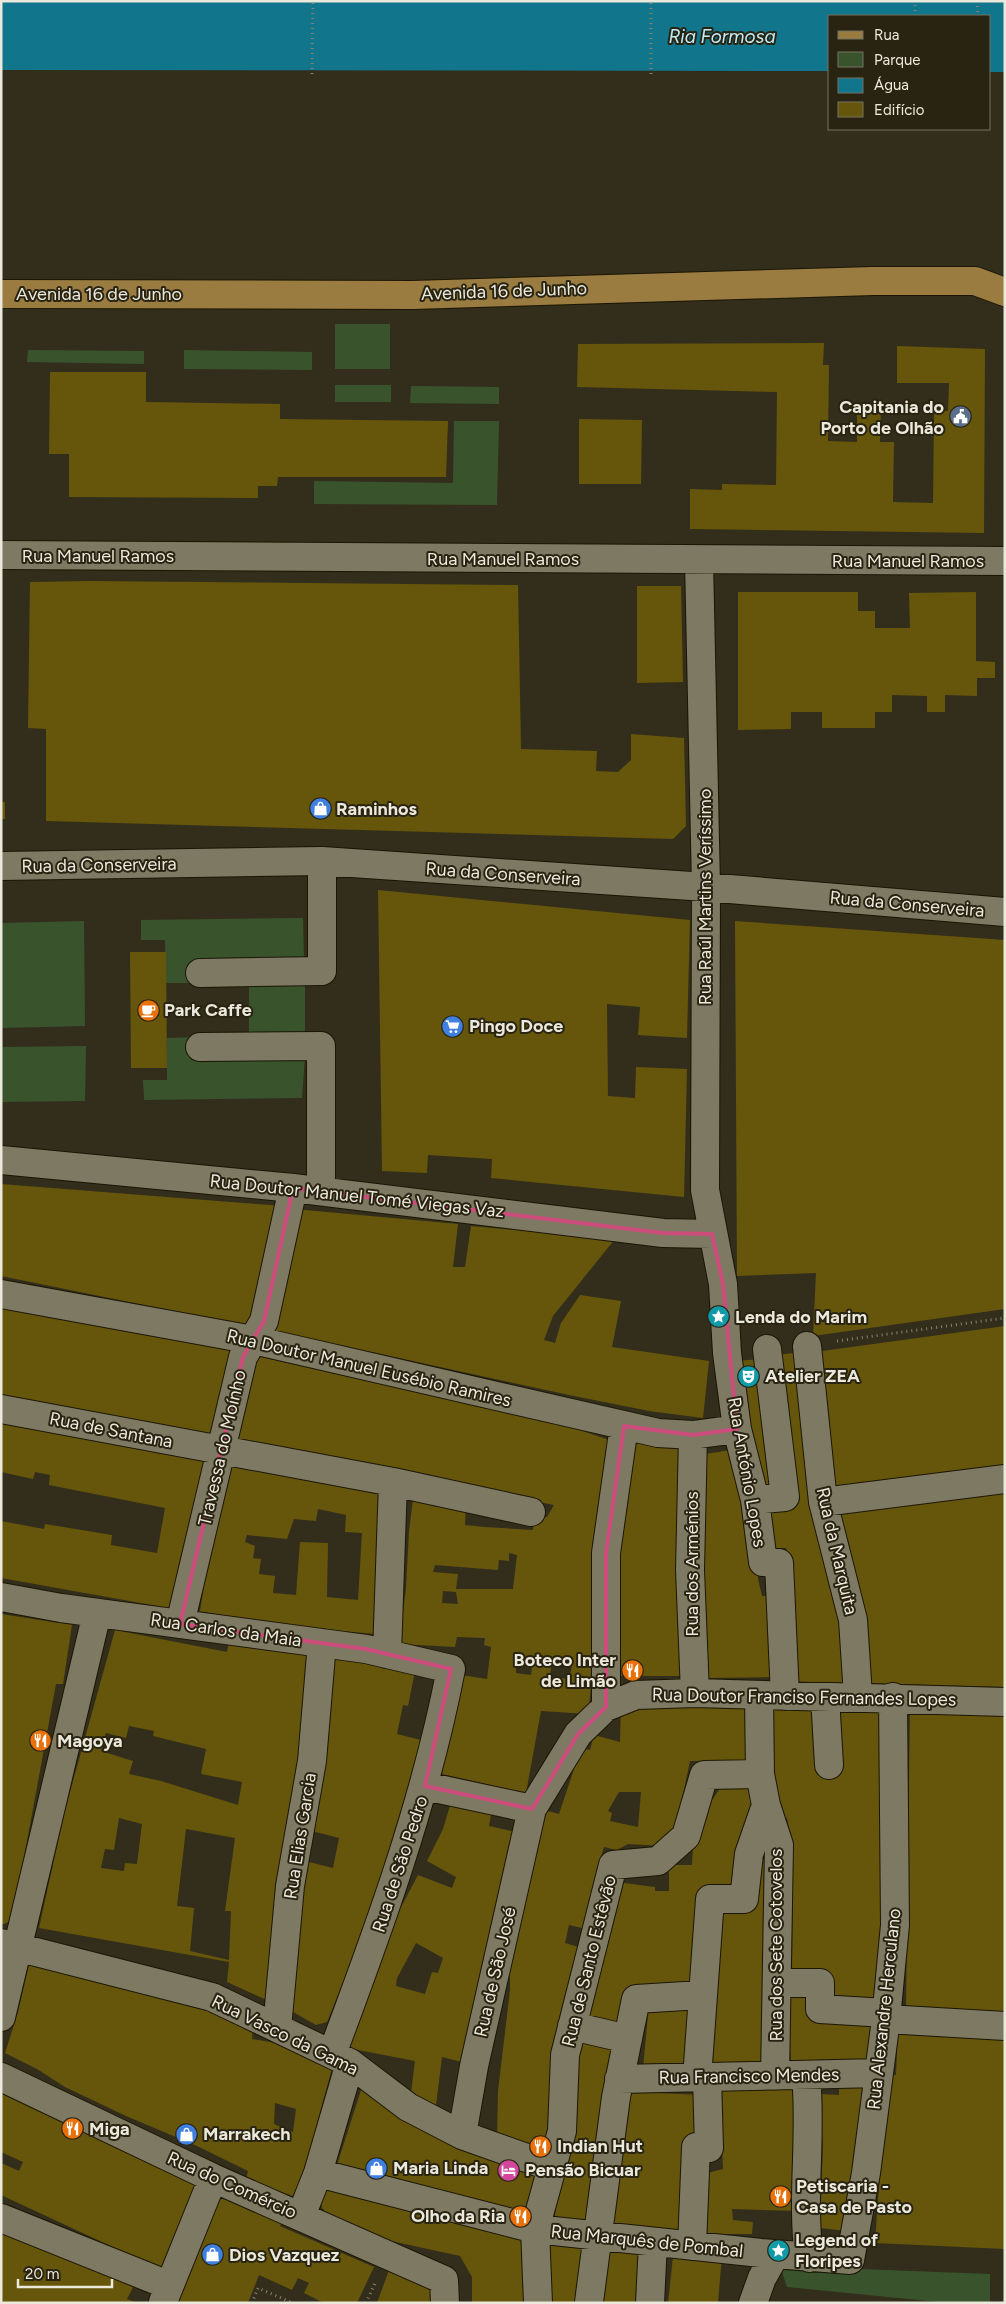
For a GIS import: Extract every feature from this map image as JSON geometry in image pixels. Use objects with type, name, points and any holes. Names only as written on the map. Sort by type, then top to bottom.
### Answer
[{"type":"main road","name":"Avenida 16 de Junho","points":[[1,294],[412,294],[872,280],[975,281],[1005,292]]},
{"type":"street","name":"Rua Manuel Ramos","points":[[1,555],[1005,561]]},
{"type":"street","name":"Rua Raúl Martins Veríssimo","points":[[699,560],[706,887],[705,1190],[723,1284],[727,1354]]},
{"type":"street","name":"Rua da Conserveira","points":[[1,866],[322,861],[706,887],[1005,912]]},
{"type":"street","points":[[200,973],[322,972],[322,861]]},
{"type":"street","points":[[200,1047],[322,1046],[321,1191]]},
{"type":"street","name":"Rua Doutor Manuel Tomé Viegas Vaz","points":[[1,1160],[321,1191],[663,1232],[712,1234]]},
{"type":"street","name":"Travessa do Moínho","points":[[180,1624],[243,1357],[264,1321],[293,1188]]},
{"type":"street","name":"Rua Doutor Manuel Eusébio Ramires","points":[[1,1294],[253,1340],[658,1433],[692,1435],[737,1429]]},
{"type":"street","name":"Rua da Marquita","points":[[807,1346],[823,1502],[853,1620],[858,1696]]},
{"type":"street","points":[[755,1500],[785,1497],[768,1349]]},
{"type":"street","name":"Rua António Lopes","points":[[727,1354],[737,1429],[755,1500],[763,1562],[779,1563],[785,1696]]},
{"type":"street","name":"Rua de Santana","points":[[1,1409],[393,1482],[531,1512]]},
{"type":"street","points":[[606,1707],[606,1553],[624,1426]]},
{"type":"street","name":"Rua dos Arménios","points":[[692,1435],[690,1570],[695,1693]]},
{"type":"street","points":[[823,1502],[1005,1479]]},
{"type":"street","points":[[387,1654],[393,1482]]},
{"type":"street","name":"Rua Carlos da Maia","points":[[1,1597],[97,1613],[322,1643],[387,1654],[451,1669]]},
{"type":"street","points":[[1,2017],[9,1945],[97,1613]]},
{"type":"street","name":"Rua Elias Garcia","points":[[277,2028],[290,1886],[312,1761],[322,1643]]},
{"type":"street","name":"Rua de São Pedro","points":[[301,2216],[318,2173],[341,2058],[425,1786],[451,1669]]},
{"type":"street","name":"Rua Doutor Franciso Fernandes Lopes","points":[[606,1707],[636,1695],[695,1693],[759,1697],[858,1696],[1005,1702]]},
{"type":"street","name":"Rua dos Sete Cotovelos","points":[[759,1697],[760,1774],[766,1805],[779,1845],[775,2076]]},
{"type":"street","points":[[825,1697],[829,1765]]},
{"type":"street","name":"Rua Alexandre Herculano","points":[[850,2260],[866,2173],[886,2016],[895,1925],[893,1697]]},
{"type":"street","name":"Rua de São José","points":[[462,2135],[474,2066],[532,1810],[578,1734],[606,1707]]},
{"type":"street","name":"Rua de Santo Estêvão","points":[[538,2303],[534,2229],[562,2131],[565,2055],[613,1865],[658,1861],[686,1836],[704,1775],[760,1774]]},
{"type":"street","points":[[425,1786],[532,1810]]},
{"type":"street","points":[[692,2246],[696,2147],[709,2148],[702,2077],[701,1994],[710,1899],[744,1899],[749,1854],[766,1805]]},
{"type":"street","name":"Rua Vasco da Gama","points":[[9,1945],[212,1997],[341,2058],[408,2107],[462,2135],[552,2167]]},
{"type":"street","points":[[776,1983],[820,1983],[820,2009],[1005,2026]]},
{"type":"street","points":[[589,2302],[596,2236],[619,2079],[636,1999],[701,1994]]},
{"type":"street","points":[[572,2026],[628,2039]]},
{"type":"street","name":"Rua Francisco Mendes","points":[[619,2079],[878,2073]]},
{"type":"street","points":[[806,2075],[809,2107],[807,2181],[809,2258]]},
{"type":"street","name":"Rua do Comércio","points":[[1,2077],[213,2178],[444,2280],[446,2303]]},
{"type":"street","name":"Rua Marquês de Pombal","points":[[318,2173],[534,2229],[809,2258],[850,2260]]},
{"type":"street","points":[[1,2218],[165,2294],[213,2178]]},
{"type":"street","points":[[650,2303],[653,2242]]},
{"type":"street","points":[[753,2303],[762,2278],[775,2254]]},
{"type":"path","points":[[312,74],[313,1]]},
{"type":"path","points":[[651,74],[652,1]]},
{"type":"path","points":[[915,1],[915,15]]},
{"type":"path","points":[[977,1],[978,15]]},
{"type":"path","points":[[807,1346],[1005,1318]]},
{"type":"path","points":[[252,2303],[258,2288],[292,2303]]},
{"type":"highlighted area","points":[[293,1188],[663,1233],[712,1234],[723,1284],[737,1429],[693,1435],[624,1426],[606,1553],[606,1707],[578,1734],[532,1809],[425,1786],[451,1669],[366,1649],[180,1624],[243,1357],[264,1321]]},
{"type":"green space","points":[[335,324],[390,324],[390,369],[335,369]]},
{"type":"green space","points":[[28,350],[144,351],[144,364],[27,362]]},
{"type":"green space","points":[[184,350],[312,352],[312,370],[184,369]]},
{"type":"green space","points":[[335,385],[391,385],[391,402],[335,402]]},
{"type":"green space","points":[[411,386],[499,387],[499,404],[410,403]]},
{"type":"green space","points":[[454,421],[499,421],[497,505],[314,504],[314,481],[453,483]]},
{"type":"green space","points":[[303,918],[304,961],[200,983],[166,983],[165,940],[141,940],[141,920]]},
{"type":"green space","points":[[84,921],[85,1026],[1,1028],[1,923]]},
{"type":"green space","points":[[249,983],[305,983],[305,1035],[249,1035]]},
{"type":"green space","points":[[200,1037],[305,1055],[302,1098],[144,1100],[143,1080],[167,1080],[167,1038]]},
{"type":"green space","points":[[86,1046],[85,1101],[1,1102],[1,1047]]},
{"type":"green space","points":[[780,2266],[990,2274],[990,2303],[949,2303],[787,2287]]},
{"type":"water","name":"Ria Formosa","points":[[1,1],[1005,1],[1005,72],[991,72],[991,15],[828,15],[828,71],[1,70]]},
{"type":"building","points":[[824,343],[823,365],[829,365],[828,441],[857,442],[857,408],[881,408],[880,442],[894,442],[893,502],[933,503],[934,411],[948,411],[949,383],[897,383],[897,346],[985,349],[984,533],[690,529],[690,489],[722,490],[722,484],[776,485],[777,392],[577,387],[578,344]]},
{"type":"building","points":[[50,372],[146,372],[146,402],[280,404],[280,419],[448,421],[446,477],[278,477],[277,486],[258,486],[258,498],[69,497],[69,454],[49,454]]},
{"type":"building","points":[[579,419],[642,420],[641,484],[579,484]]},
{"type":"building","points":[[30,582],[518,585],[521,749],[597,751],[596,771],[618,772],[631,760],[631,734],[684,738],[686,826],[673,839],[46,821],[46,729],[28,728]]},
{"type":"building","points":[[637,586],[681,586],[683,682],[637,683]]},
{"type":"building","points":[[738,592],[858,592],[858,611],[875,611],[875,628],[910,628],[909,593],[976,592],[976,661],[995,662],[995,678],[977,678],[977,696],[945,695],[945,712],[927,712],[927,696],[892,695],[892,712],[875,712],[875,728],[822,728],[822,712],[791,712],[791,729],[738,730]]},
{"type":"building","points":[[1,802],[5,802],[5,819],[1,819]]},
{"type":"building","points":[[378,890],[690,920],[687,1038],[638,1035],[640,1007],[607,1004],[608,1096],[635,1098],[636,1067],[687,1069],[684,1197],[491,1178],[492,1159],[428,1155],[427,1173],[382,1171]]},
{"type":"building","points":[[735,921],[1005,940],[1005,1309],[813,1336],[816,1273],[737,1276]]},
{"type":"building","name":"Park Caffe","points":[[130,952],[166,952],[167,1068],[131,1068]]},
{"type":"building","points":[[1,1184],[283,1206],[257,1328],[1,1276]]},
{"type":"building","points":[[294,1209],[458,1224],[453,1267],[465,1267],[471,1226],[615,1239],[553,1316],[544,1340],[555,1343],[561,1323],[580,1295],[621,1301],[612,1347],[709,1361],[703,1418],[649,1411],[569,1395],[270,1330]]},
{"type":"building","points":[[1,1308],[239,1350],[216,1439],[53,1407],[1,1394]]},
{"type":"building","points":[[1005,1326],[1005,1474],[828,1496],[815,1352]]},
{"type":"building","points":[[802,1352],[837,1570],[848,1684],[792,1681],[791,1587],[795,1587],[786,1548],[764,1548],[761,1506],[782,1504],[777,1355]]},
{"type":"building","points":[[252,1355],[565,1425],[612,1441],[597,1635],[588,1714],[541,1711],[526,1793],[442,1774],[461,1675],[487,1679],[491,1647],[484,1645],[485,1638],[457,1637],[455,1647],[399,1644],[406,1588],[409,1531],[414,1492],[466,1504],[465,1525],[485,1527],[533,1530],[534,1516],[547,1517],[554,1505],[234,1442]],"holes":[[[509,1553],[517,1555],[513,1589],[456,1589],[458,1574],[433,1572],[435,1565],[498,1570],[499,1560],[509,1561]],[[443,1591],[456,1592],[458,1604],[442,1603]],[[516,1658],[533,1659],[531,1675],[516,1673]],[[552,1659],[572,1661],[570,1679],[550,1677]]]},
{"type":"building","points":[[760,1359],[778,1491],[758,1492],[737,1361]]},
{"type":"building","points":[[1,1416],[210,1459],[180,1610],[1,1578],[1,1521],[44,1529],[45,1524],[112,1535],[111,1545],[157,1553],[165,1508],[49,1485],[50,1475],[35,1472],[33,1479],[1,1472]]},
{"type":"building","points":[[629,1438],[687,1448],[685,1676],[620,1676],[619,1539]]},
{"type":"building","points":[[737,1449],[756,1551],[758,1579],[762,1596],[774,1596],[776,1677],[704,1678],[699,1455]]},
{"type":"building","points":[[230,1457],[387,1487],[377,1634],[269,1625],[200,1611],[213,1530]],"holes":[[[318,1509],[346,1515],[345,1532],[362,1533],[358,1600],[327,1597],[328,1543],[300,1542],[296,1595],[273,1593],[275,1576],[259,1574],[261,1559],[253,1558],[255,1546],[245,1542],[247,1535],[287,1539],[294,1519],[316,1521]]]},
{"type":"building","points":[[1005,1489],[1005,1687],[862,1683],[829,1506]]},
{"type":"building","points":[[1,1614],[72,1625],[63,1684],[56,1684],[13,1917],[4,1924],[1,1924]]},
{"type":"building","points":[[115,1630],[227,1652],[230,1636],[314,1653],[271,2002],[227,1982],[229,1962],[39,1928],[65,1810]],"holes":[[[129,1726],[154,1731],[153,1736],[206,1749],[201,1774],[242,1782],[238,1805],[161,1781],[129,1774],[133,1761],[101,1751],[106,1733],[126,1738]],[[119,1818],[142,1824],[137,1864],[125,1863],[124,1871],[101,1868],[105,1849],[114,1850]],[[186,1829],[235,1838],[225,1911],[231,1911],[229,1960],[190,1951],[194,1908],[177,1906]]]},
{"type":"building","points":[[328,1658],[415,1671],[408,1706],[403,1705],[397,1734],[425,1741],[392,1861],[327,2022],[316,2025],[286,2008],[301,1899],[309,1862],[333,1868],[339,1838],[312,1831]]},
{"type":"building","points":[[621,1702],[752,1705],[754,1761],[690,1761],[682,1799],[680,1830],[663,1846],[628,1844],[617,1850],[604,1847],[600,1860],[606,1863],[590,1930],[569,1925],[565,1943],[582,1948],[547,2158],[497,2138],[498,2091],[510,1990],[510,1956],[544,1810],[559,1814],[581,1748],[590,1750],[594,1735],[620,1742]],"holes":[[[619,1792],[641,1792],[638,1827],[610,1821],[612,1813],[608,1811]]]},
{"type":"building","points":[[773,1704],[888,1707],[886,1933],[880,1933],[880,2002],[826,2002],[792,1972],[793,1854],[787,1818],[778,1819],[772,1757]]},
{"type":"building","points":[[910,1705],[1005,1710],[1005,2015],[906,2009]]},
{"type":"building","points":[[725,1781],[755,1781],[739,1889],[703,1891],[695,1990],[654,1989],[625,2029],[588,2021],[616,1882],[655,1887],[655,1891],[669,1891],[669,1865],[692,1865],[693,1844],[702,1815]]},
{"type":"building","points":[[452,1799],[492,1809],[489,1826],[516,1832],[466,2063],[442,2057],[436,2105],[411,2093],[415,2061],[353,2049],[349,2045],[383,1941],[418,1875],[452,1888],[456,1877],[427,1861],[443,1829]],"holes":[[[416,1943],[443,1958],[438,1973],[432,1972],[425,1994],[396,1986],[397,1978]]]},
{"type":"building","points":[[758,1852],[774,1853],[765,2066],[711,2067],[719,1909],[755,1910]]},
{"type":"building","points":[[29,1965],[208,2001],[253,2025],[252,2039],[282,2044],[334,2061],[316,2127],[323,2129],[301,2199],[246,2179],[248,2171],[65,2087],[37,2069],[5,2053],[18,2012]],"holes":[[[275,2103],[296,2109],[293,2132],[274,2124]]]},
{"type":"building","points":[[787,1989],[876,2017],[875,2064],[791,2062]]},
{"type":"building","points":[[695,2002],[690,2071],[643,2068],[649,2005]]},
{"type":"building","points":[[898,2027],[1005,2038],[1005,2249],[875,2243],[887,2075],[896,2075]]},
{"type":"building","points":[[581,2034],[620,2042],[593,2226],[554,2222]]},
{"type":"building","points":[[798,2080],[798,2211],[732,2209],[733,2220],[753,2222],[752,2234],[704,2234],[704,2174],[723,2169],[719,2083]]},
{"type":"building","points":[[839,2081],[866,2081],[847,2231],[820,2228],[823,2144],[818,2094],[839,2095]]},
{"type":"building","points":[[625,2083],[658,2085],[656,2093],[703,2095],[687,2231],[610,2227]]},
{"type":"building","points":[[1,2084],[200,2180],[160,2269],[1,2195],[1,2163],[19,2171],[23,2162],[1,2152]]},
{"type":"building","points":[[362,2087],[532,2170],[536,2180],[522,2215],[400,2179],[337,2165]]},
{"type":"building","points":[[327,2181],[528,2236],[532,2303],[472,2303],[472,2277],[460,2256],[382,2239],[329,2215],[322,2208],[321,2196]]},
{"type":"building","points":[[220,2187],[284,2217],[280,2226],[374,2267],[357,2303],[324,2303],[304,2293],[309,2283],[298,2278],[292,2290],[259,2275],[248,2303],[175,2303]]},
{"type":"building","points":[[1,2227],[133,2287],[127,2299],[137,2303],[1,2303]]},
{"type":"building","points":[[544,2237],[586,2241],[580,2303],[547,2303]]},
{"type":"building","points":[[601,2245],[646,2247],[645,2303],[597,2303]]},
{"type":"building","points":[[674,2248],[722,2255],[718,2303],[668,2303]]},
{"type":"building","points":[[389,2270],[431,2285],[433,2303],[377,2303]]},
{"type":"place","name":"Capitania do Porto de Olhão","points":[[960,417]]},
{"type":"place","name":"Raminhos","points":[[320,809]]},
{"type":"place","name":"Park Caffe","points":[[148,1010]]},
{"type":"place","name":"Pingo Doce","points":[[453,1026]]},
{"type":"place","name":"Lenda do Marim","points":[[719,1317]]},
{"type":"place","name":"Atelier ZEA","points":[[749,1376]]},
{"type":"place","name":"Boteco Inter de Limão","points":[[632,1670]]},
{"type":"place","name":"Magoya","points":[[41,1741]]},
{"type":"place","name":"Miga","points":[[73,2129]]},
{"type":"place","name":"Marrakech","points":[[187,2134]]},
{"type":"place","name":"Indian Hut","points":[[541,2146]]},
{"type":"place","name":"Maria Linda","points":[[377,2168]]},
{"type":"place","name":"Pensão Bicuar","points":[[509,2170]]},
{"type":"place","name":"Petiscaria - Casa de Pasto","points":[[780,2196]]},
{"type":"place","name":"Olho da Ria","points":[[521,2216]]},
{"type":"place","name":"Legend of Floripes","points":[[779,2250]]},
{"type":"place","name":"Dios Vazquez","points":[[213,2255]]}]
